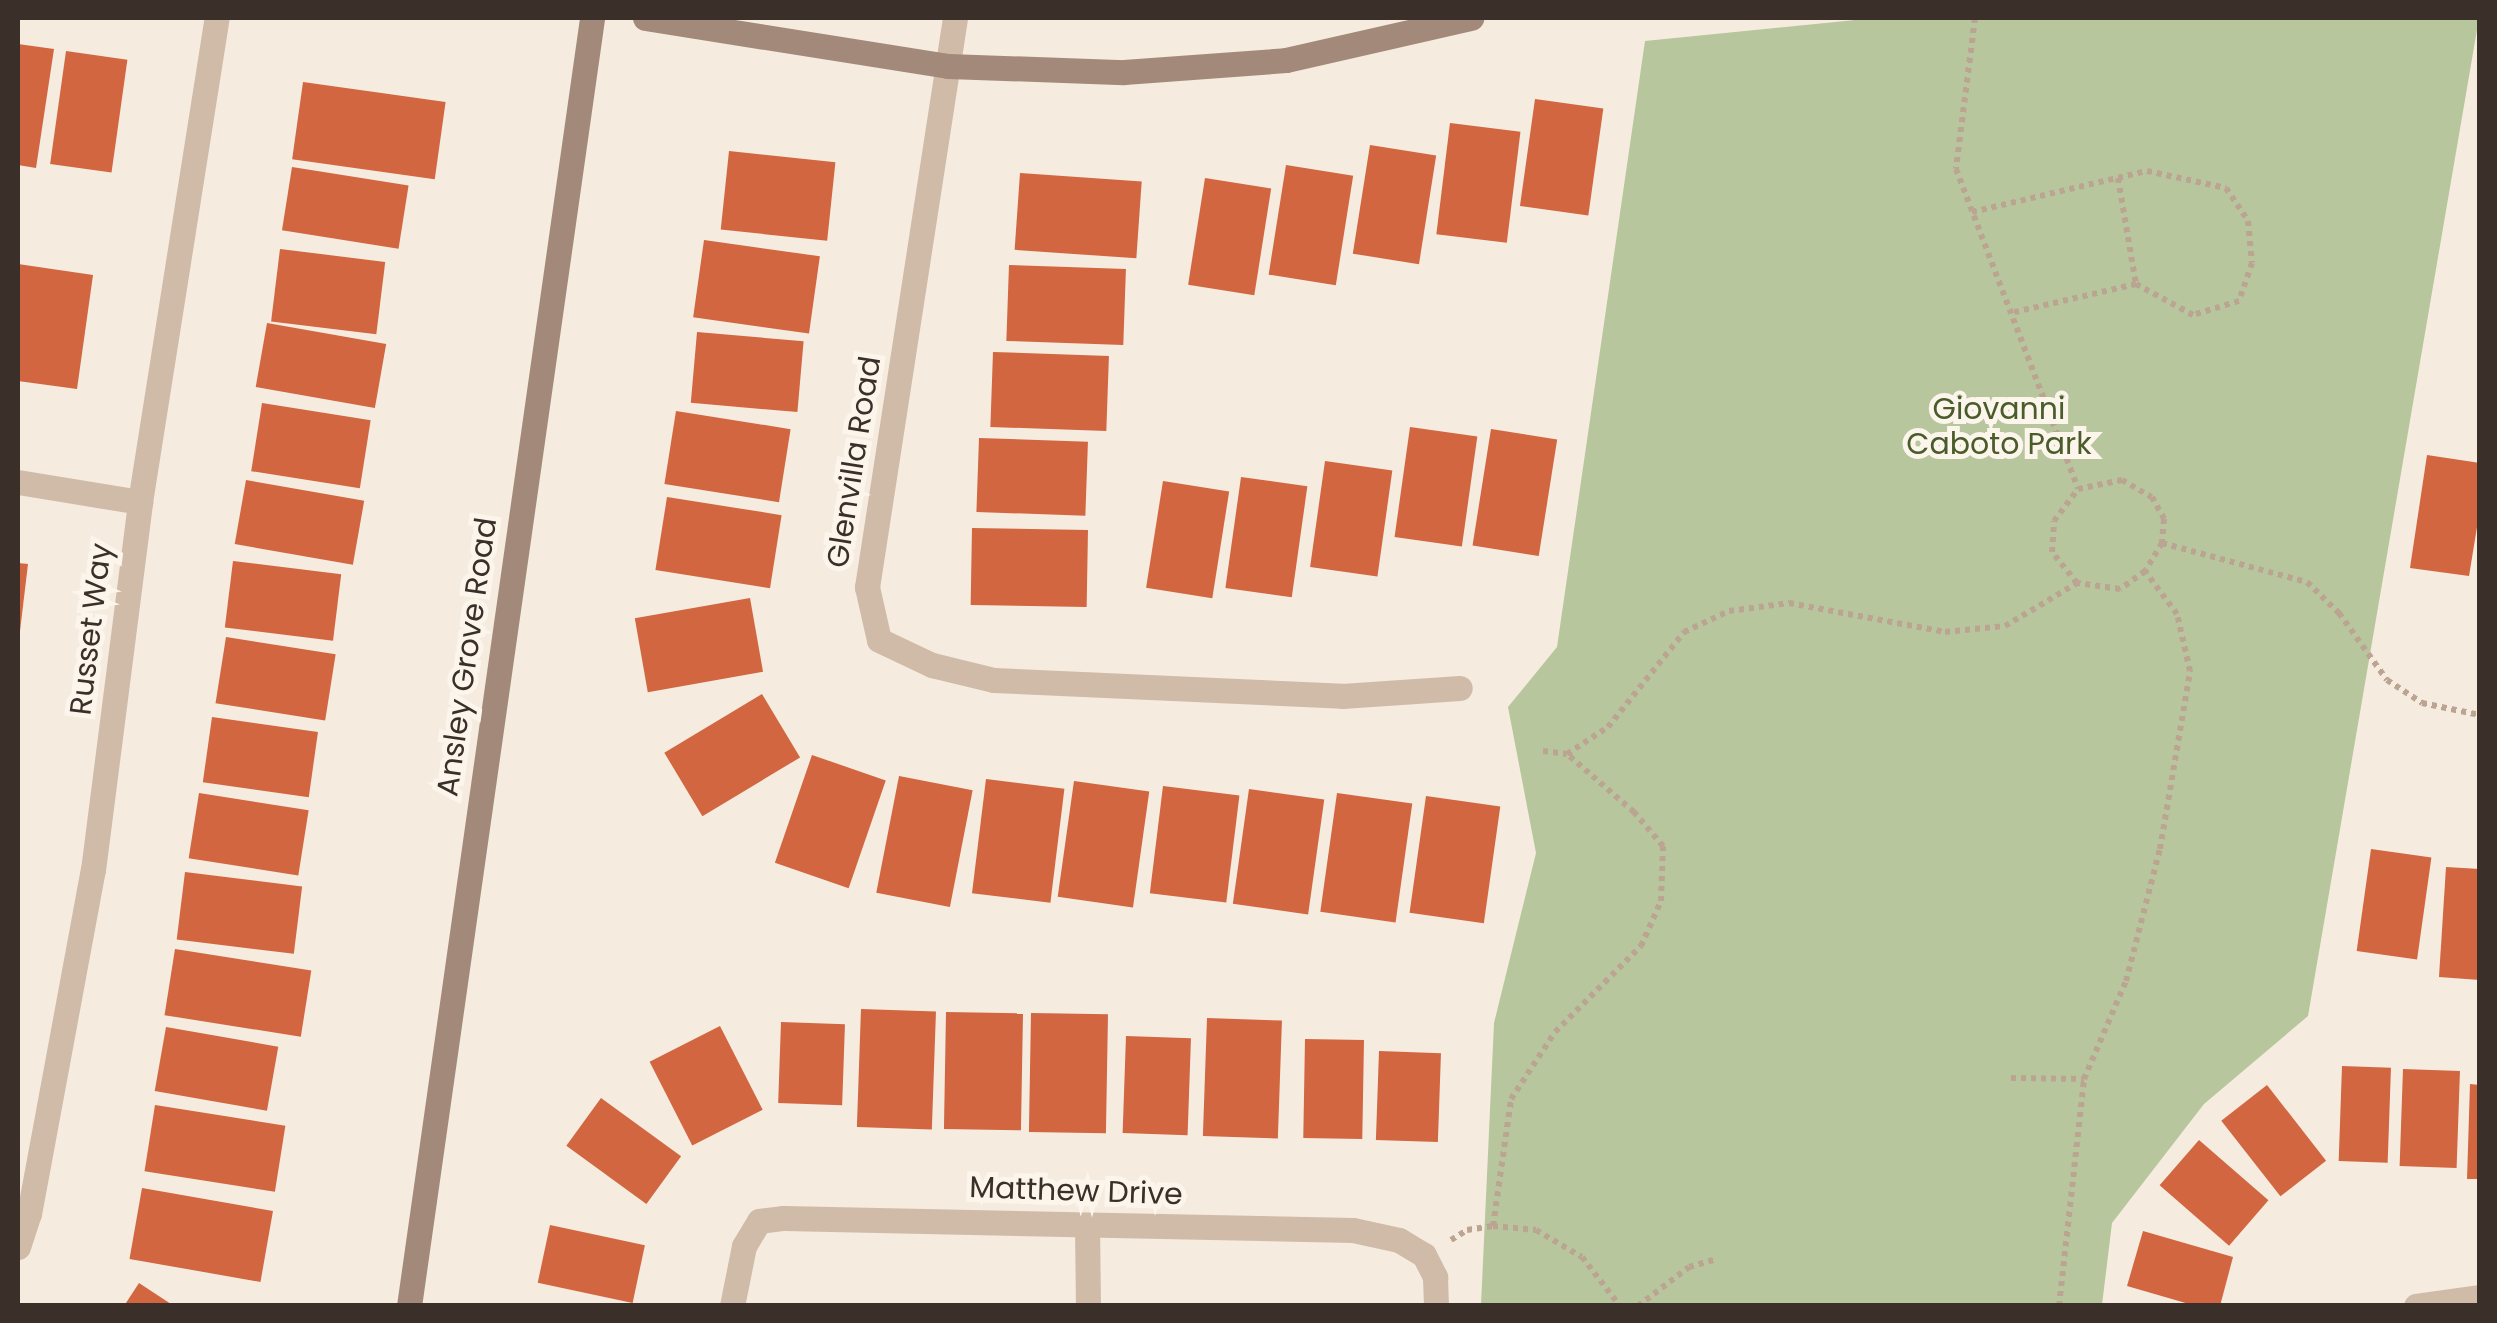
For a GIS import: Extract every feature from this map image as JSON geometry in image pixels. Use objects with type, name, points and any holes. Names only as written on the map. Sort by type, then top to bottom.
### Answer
[{"type":"street","name":"Russet Way","points":[[18,1247],[29,1214],[92,870],[140,502],[217,18]]},
{"type":"street","name":"Ansley Grove Road","points":[[410,1306],[592,18]]},
{"type":"street","points":[[645,18],[948,66],[1032,71],[1204,69],[1286,60],[1471,18]]},
{"type":"street","points":[[948,66],[955,18]]},
{"type":"street","name":"Glenvilla Road","points":[[948,66],[867,587],[879,640],[932,665],[994,680],[1342,696],[1460,688]]},
{"type":"street","points":[[18,482],[140,502]]},
{"type":"street","name":"Matthew Drive","points":[[732,1306],[744,1246],[759,1221],[985,1220],[1353,1230],[1399,1240],[1424,1255]]},
{"type":"street","points":[[1087,1224],[1088,1306]]},
{"type":"street","points":[[1424,1255],[1435,1277],[1436,1306]]},
{"type":"street","points":[[2416,1306],[2480,1297]]},
{"type":"path","points":[[1975,18],[1956,169],[2078,490]]},
{"type":"path","points":[[1972,212],[2147,171],[2226,188],[2248,221],[2252,263],[2239,301],[2193,315],[2136,284],[2010,313]]},
{"type":"path","points":[[2118,178],[2136,284]]},
{"type":"path","points":[[1566,754],[1608,727],[1684,632],[1729,611],[1789,603],[1946,632],[2006,626],[2077,584],[2120,589],[2145,571],[2162,543],[2164,518],[2152,497],[2122,480],[2078,490],[2054,522],[2052,552],[2077,584]]},
{"type":"path","points":[[2162,543],[2307,582],[2339,613],[2387,680],[2422,703],[2480,715]]},
{"type":"path","points":[[2059,1306],[2084,1079],[2131,962],[2160,849],[2190,672],[2177,614],[2145,571]]},
{"type":"path","points":[[1492,1226],[1512,1099],[1555,1032],[1640,946],[1661,901],[1663,846],[1634,812],[1566,754],[1543,752]]},
{"type":"path","points":[[2011,1078],[2084,1079]]},
{"type":"path","points":[[1424,1255],[1467,1230],[1492,1226],[1536,1230],[1560,1242],[1600,1274],[1620,1306]]},
{"type":"path","points":[[1638,1306],[1689,1267],[1716,1259]]},
{"type":"green space","name":"Giovanni Caboto Park","points":[[1875,18],[2479,18],[2308,1016],[2204,1104],[2112,1223],[2102,1305],[1481,1305],[1494,1023],[1536,853],[1508,707],[1557,647],[1645,41]]},
{"type":"building","points":[[18,44],[54,49],[36,168],[18,165]]},
{"type":"building","points":[[66,51],[127,60],[112,173],[50,164]]},
{"type":"building","points":[[303,82],[446,102],[435,179],[292,159]]},
{"type":"building","points":[[1535,99],[1603,109],[1588,216],[1520,206]]},
{"type":"building","points":[[1450,123],[1520,132],[1507,243],[1436,234]]},
{"type":"building","points":[[1370,145],[1436,155],[1419,264],[1353,254]]},
{"type":"building","points":[[729,151],[835,162],[827,241],[721,230]]},
{"type":"building","points":[[1286,165],[1353,176],[1336,285],[1269,275]]},
{"type":"building","points":[[292,167],[409,185],[399,249],[282,230]]},
{"type":"building","points":[[1020,173],[1142,182],[1136,258],[1015,250]]},
{"type":"building","points":[[1205,178],[1271,188],[1254,295],[1188,285]]},
{"type":"building","points":[[704,240],[820,256],[809,334],[693,317]]},
{"type":"building","points":[[280,249],[385,262],[376,334],[271,321]]},
{"type":"building","points":[[18,264],[93,275],[77,389],[18,381]]},
{"type":"building","points":[[1009,265],[1126,269],[1123,345],[1006,341]]},
{"type":"building","points":[[267,323],[386,344],[375,408],[256,387]]},
{"type":"building","points":[[697,332],[804,341],[797,412],[691,403]]},
{"type":"building","points":[[993,352],[1109,356],[1106,431],[990,427]]},
{"type":"building","points":[[262,403],[371,420],[360,488],[251,471]]},
{"type":"building","points":[[676,411],[791,429],[779,502],[664,484]]},
{"type":"building","points":[[1410,427],[1477,436],[1462,546],[1395,537]]},
{"type":"building","points":[[1491,429],[1557,439],[1539,556],[1473,546]]},
{"type":"building","points":[[979,438],[1088,442],[1085,516],[976,512]]},
{"type":"building","points":[[2427,455],[2480,463],[2480,509],[2469,576],[2410,568]]},
{"type":"building","points":[[1325,461],[1392,470],[1377,576],[1310,567]]},
{"type":"building","points":[[1241,477],[1307,486],[1292,597],[1225,588]]},
{"type":"building","points":[[246,480],[364,501],[353,565],[235,544]]},
{"type":"building","points":[[1163,481],[1229,491],[1212,598],[1146,588]]},
{"type":"building","points":[[667,497],[782,515],[770,588],[655,570]]},
{"type":"building","points":[[972,528],[1088,530],[1087,607],[971,605]]},
{"type":"building","points":[[233,561],[341,574],[333,641],[225,628]]},
{"type":"building","points":[[18,563],[28,564],[20,631],[18,631]]},
{"type":"building","points":[[750,598],[763,672],[648,692],[635,618]]},
{"type":"building","points":[[226,637],[336,654],[325,721],[216,703]]},
{"type":"building","points":[[762,694],[800,757],[702,816],[664,753]]},
{"type":"building","points":[[212,717],[318,732],[309,797],[203,782]]},
{"type":"building","points":[[812,755],[886,780],[849,888],[775,863]]},
{"type":"building","points":[[899,776],[973,790],[950,907],[876,893]]},
{"type":"building","points":[[986,779],[1064,789],[1050,903],[972,893]]},
{"type":"building","points":[[1074,781],[1149,792],[1133,907],[1058,897]]},
{"type":"building","points":[[1163,786],[1239,795],[1226,903],[1150,893]]},
{"type":"building","points":[[1249,789],[1324,800],[1308,914],[1233,904]]},
{"type":"building","points":[[199,793],[309,810],[298,876],[189,858]]},
{"type":"building","points":[[1337,793],[1412,804],[1396,922],[1320,912]]},
{"type":"building","points":[[1426,796],[1500,806],[1484,923],[1410,913]]},
{"type":"building","points":[[2371,849],[2431,857],[2417,959],[2357,951]]},
{"type":"building","points":[[2446,867],[2480,869],[2480,980],[2439,977]]},
{"type":"building","points":[[185,872],[302,886],[294,954],[177,939]]},
{"type":"building","points":[[175,949],[311,971],[301,1037],[165,1015]]},
{"type":"building","points":[[861,1009],[936,1012],[932,1130],[857,1127]]},
{"type":"building","points":[[946,1012],[1023,1013],[1021,1130],[944,1129]]},
{"type":"building","points":[[1031,1013],[1108,1014],[1106,1133],[1029,1132]]},
{"type":"building","points":[[1207,1018],[1282,1021],[1278,1139],[1203,1136]]},
{"type":"building","points":[[781,1022],[845,1024],[842,1105],[778,1103]]},
{"type":"building","points":[[720,1026],[763,1110],[692,1146],[650,1062]]},
{"type":"building","points":[[166,1027],[278,1047],[267,1111],[155,1091]]},
{"type":"building","points":[[1126,1036],[1191,1038],[1188,1135],[1123,1133]]},
{"type":"building","points":[[1305,1039],[1364,1040],[1362,1139],[1303,1138]]},
{"type":"building","points":[[1379,1051],[1441,1053],[1438,1142],[1376,1140]]},
{"type":"building","points":[[2342,1066],[2391,1068],[2388,1163],[2339,1161]]},
{"type":"building","points":[[2403,1069],[2460,1071],[2457,1168],[2400,1166]]},
{"type":"building","points":[[2470,1084],[2480,1085],[2480,1179],[2467,1179]]},
{"type":"building","points":[[2267,1085],[2326,1161],[2280,1196],[2221,1121]]},
{"type":"building","points":[[601,1098],[681,1156],[646,1204],[566,1146]]},
{"type":"building","points":[[155,1105],[285,1126],[275,1192],[145,1171]]},
{"type":"building","points":[[2199,1140],[2268,1200],[2229,1246],[2160,1185]]},
{"type":"building","points":[[142,1188],[273,1211],[260,1282],[129,1259]]},
{"type":"building","points":[[550,1225],[645,1245],[633,1303],[538,1283]]},
{"type":"building","points":[[2143,1231],[2233,1257],[2220,1306],[2196,1306],[2127,1286]]},
{"type":"building","points":[[139,1283],[174,1306],[124,1306]]}]
